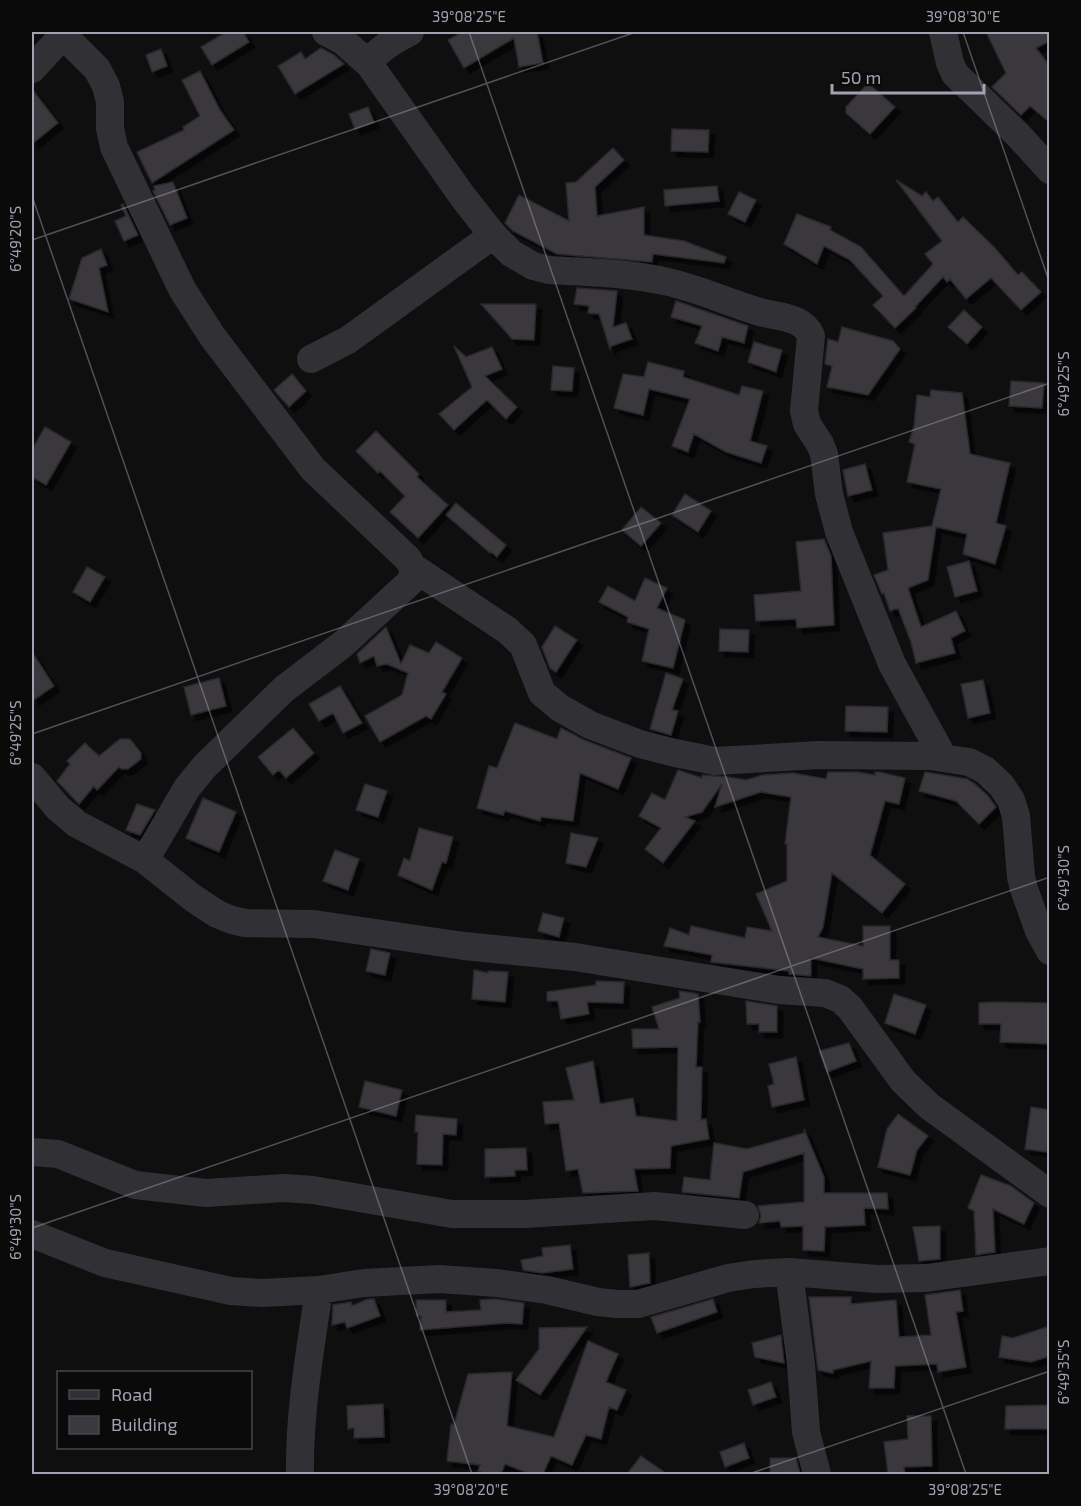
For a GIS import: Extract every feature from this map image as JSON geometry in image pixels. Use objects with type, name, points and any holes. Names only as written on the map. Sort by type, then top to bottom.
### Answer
[{"type":"street","points":[[326,32],[343,41],[368,63],[463,197],[493,235],[511,253],[532,266],[549,270],[666,282],[796,321],[806,327],[812,336],[804,405],[805,419],[824,454],[829,494],[839,532],[892,664],[943,757]]},
{"type":"street","points":[[368,63],[388,44],[410,32]]},
{"type":"street","points":[[944,32],[950,63],[955,74],[1018,135],[1050,170]]},
{"type":"street","points":[[32,69],[65,33],[97,69],[106,86],[110,102],[110,128],[114,147],[182,289],[212,336],[313,469],[414,568],[507,630],[523,645],[542,693],[560,708],[590,725],[640,744],[715,761],[863,754],[943,757],[969,762],[985,770],[1011,800],[1016,816],[1024,890],[1050,951]]},
{"type":"street","points":[[311,359],[348,340],[493,235]]},
{"type":"street","points":[[145,860],[188,788],[205,766],[284,689],[343,644],[410,583],[414,576],[414,568]]},
{"type":"street","points":[[32,777],[58,808],[77,824],[145,860],[217,914],[245,922],[314,924],[464,946],[576,957],[779,990],[825,993],[840,999],[850,1008],[903,1081],[929,1106],[1050,1194]]},
{"type":"street","points":[[32,1152],[58,1154],[135,1185],[206,1193],[284,1188],[313,1190],[452,1214],[524,1214],[655,1206],[745,1215]]},
{"type":"street","points":[[32,1234],[105,1263],[144,1270],[207,1287],[262,1293],[319,1290],[364,1283],[440,1279],[497,1283],[547,1290],[598,1302],[638,1304],[728,1278],[789,1272],[877,1279],[926,1278],[1050,1261]]},
{"type":"street","points":[[789,1272],[801,1364],[806,1432],[817,1474]]},
{"type":"street","points":[[300,1474],[306,1386],[319,1290]]},
{"type":"building","points":[[226,32],[243,32],[249,42],[212,65],[201,47]]},
{"type":"building","points":[[462,32],[537,32],[543,63],[519,67],[514,38],[464,68],[448,40]]},
{"type":"building","points":[[986,32],[1050,32],[1050,41],[1036,48],[1050,66],[1050,123],[1030,106],[1021,115],[992,87],[1006,73]]},
{"type":"building","points":[[321,48],[344,64],[295,94],[278,66],[301,52],[305,59]]},
{"type":"building","points":[[161,49],[167,66],[152,72],[146,55]]},
{"type":"building","points":[[200,71],[220,110],[234,130],[152,183],[137,152],[184,130],[183,127],[200,116],[182,80]]},
{"type":"building","points":[[868,83],[895,107],[870,134],[846,113],[846,107]]},
{"type":"building","points":[[32,89],[58,123],[32,144]]},
{"type":"building","points":[[368,107],[374,122],[355,129],[349,114]]},
{"type":"building","points":[[672,129],[709,130],[708,152],[671,151]]},
{"type":"building","points":[[613,148],[624,160],[595,187],[597,216],[644,207],[644,235],[684,241],[726,257],[724,263],[653,254],[652,262],[557,254],[513,231],[505,223],[519,195],[569,221],[566,183],[576,182]]},
{"type":"building","points":[[896,180],[922,196],[926,192],[933,201],[938,197],[958,222],[963,217],[995,248],[1018,275],[1022,272],[1041,292],[1021,310],[991,278],[966,299],[950,279],[947,282],[943,277],[895,328],[873,305],[883,296],[850,260],[824,246],[817,264],[784,244],[797,214],[831,227],[830,230],[861,247],[904,296],[933,264],[925,254],[942,241]]},
{"type":"building","points":[[173,182],[187,218],[170,225],[153,191],[154,186]]},
{"type":"building","points":[[717,186],[719,201],[665,206],[664,190]]},
{"type":"building","points":[[739,192],[756,200],[745,222],[728,214]]},
{"type":"building","points":[[123,204],[138,235],[124,241],[115,221],[126,216],[121,205]]},
{"type":"building","points":[[101,249],[107,265],[99,268],[108,312],[69,299],[82,258]]},
{"type":"building","points":[[577,288],[617,291],[613,327],[626,323],[632,339],[611,346],[610,349],[599,314],[588,313],[589,306],[574,304]]},
{"type":"building","points":[[676,301],[748,326],[744,343],[722,337],[718,351],[695,343],[702,326],[671,317]]},
{"type":"building","points":[[481,304],[536,304],[534,340],[512,339]]},
{"type":"building","points":[[964,310],[982,327],[967,344],[948,327]]},
{"type":"building","points":[[842,327],[893,341],[900,349],[868,395],[827,387],[832,366],[825,364],[828,339],[838,342]]},
{"type":"building","points":[[754,342],[782,350],[776,372],[748,362]]},
{"type":"building","points":[[454,346],[466,357],[492,347],[502,369],[485,376],[517,407],[506,419],[487,400],[454,430],[439,414],[472,387]]},
{"type":"building","points":[[648,362],[684,371],[683,377],[739,395],[742,386],[763,391],[750,441],[767,446],[761,463],[726,452],[694,434],[688,452],[672,446],[690,399],[649,389],[643,415],[614,408],[623,374],[644,377]]},
{"type":"building","points":[[553,366],[574,368],[572,391],[551,390]]},
{"type":"building","points":[[292,374],[306,391],[289,407],[274,390]]},
{"type":"building","points":[[1011,381],[1044,383],[1042,408],[1009,406]]},
{"type":"building","points":[[931,390],[962,393],[970,454],[1010,463],[996,523],[1006,526],[995,564],[963,554],[967,534],[936,527],[928,580],[908,588],[921,627],[956,611],[965,631],[951,638],[955,653],[916,663],[898,608],[890,611],[884,593],[882,594],[874,575],[888,570],[883,533],[932,526],[941,489],[907,482],[915,444],[909,442],[914,426],[917,395],[930,397]]},
{"type":"building","points":[[45,427],[71,442],[46,485],[32,477],[32,450]]},
{"type":"building","points":[[376,431],[419,474],[417,477],[448,505],[418,538],[390,512],[405,496],[356,451]]},
{"type":"building","points":[[865,464],[872,490],[848,496],[843,470]]},
{"type":"building","points":[[685,494],[711,511],[698,532],[672,515]]},
{"type":"building","points":[[456,503],[506,545],[497,557],[446,515]]},
{"type":"building","points":[[641,507],[661,523],[641,546],[622,530]]},
{"type":"building","points":[[824,539],[831,556],[834,625],[797,628],[796,619],[756,621],[754,595],[801,591],[796,542]]},
{"type":"building","points":[[969,561],[977,591],[955,597],[947,567]]},
{"type":"building","points":[[87,567],[105,577],[90,602],[73,592]]},
{"type":"building","points":[[645,578],[667,588],[657,608],[685,620],[673,668],[642,661],[649,629],[627,622],[628,617],[599,602],[608,586],[635,601]]},
{"type":"building","points":[[555,626],[577,640],[556,672],[550,668],[542,647]]},
{"type":"building","points":[[386,627],[401,664],[410,645],[429,653],[436,642],[462,658],[442,692],[446,694],[431,719],[426,716],[380,742],[365,716],[402,695],[408,673],[387,664],[377,666],[374,656],[360,663],[357,654]]},
{"type":"building","points":[[720,629],[749,630],[748,652],[719,651]]},
{"type":"building","points":[[32,652],[54,686],[32,701]]},
{"type":"building","points":[[666,673],[683,679],[672,710],[678,711],[671,735],[650,729]]},
{"type":"building","points":[[219,678],[226,706],[191,715],[184,687]]},
{"type":"building","points":[[983,680],[990,713],[968,718],[961,684]]},
{"type":"building","points":[[340,686],[362,723],[343,733],[333,713],[319,721],[309,704]]},
{"type":"building","points":[[846,706],[888,707],[887,732],[845,731]]},
{"type":"building","points":[[515,723],[557,739],[561,728],[584,740],[631,758],[618,789],[580,773],[573,821],[541,817],[540,821],[505,811],[503,815],[477,808],[489,766],[497,768]]},
{"type":"building","points":[[293,728],[314,753],[286,778],[279,770],[273,775],[258,757]]},
{"type":"building","points":[[120,739],[130,739],[141,753],[141,759],[128,769],[119,767],[97,790],[94,786],[79,804],[57,781],[70,764],[67,761],[85,743],[99,756]]},
{"type":"building","points":[[678,770],[702,778],[702,775],[746,780],[763,775],[793,773],[826,779],[828,772],[857,772],[875,775],[875,772],[879,772],[905,778],[899,804],[885,801],[870,855],[905,884],[882,913],[832,873],[823,927],[818,937],[863,946],[863,926],[890,926],[890,960],[899,960],[899,978],[863,979],[863,969],[811,958],[811,976],[789,974],[789,971],[711,962],[712,955],[664,946],[670,928],[689,935],[691,926],[745,938],[747,927],[772,931],[756,894],[787,881],[787,844],[785,844],[791,797],[761,792],[715,807],[722,784],[702,812],[685,817],[695,821],[663,863],[645,849],[661,828],[639,816],[652,793],[665,800]]},
{"type":"building","points":[[925,772],[967,779],[988,796],[996,807],[979,824],[956,801],[919,791]]},
{"type":"building","points":[[365,784],[387,791],[378,817],[356,810]]},
{"type":"building","points":[[203,798],[236,812],[219,852],[186,838]]},
{"type":"building","points":[[137,804],[155,810],[140,835],[126,830]]},
{"type":"building","points":[[419,828],[453,837],[446,863],[442,862],[432,890],[398,875],[404,858],[410,861]]},
{"type":"building","points":[[571,833],[598,838],[586,867],[566,863]]},
{"type":"building","points":[[335,850],[359,859],[348,890],[323,881]]},
{"type":"building","points":[[543,913],[564,918],[559,937],[538,931]]},
{"type":"building","points":[[371,949],[390,953],[385,975],[366,971]]},
{"type":"building","points":[[474,970],[488,973],[488,971],[508,972],[505,1002],[472,999]]},
{"type":"building","points":[[596,981],[624,982],[623,1003],[587,1002],[589,1014],[561,1019],[558,1001],[547,1001],[547,992],[596,985]]},
{"type":"building","points":[[679,991],[698,994],[700,1022],[698,1022],[696,1067],[702,1067],[701,1120],[706,1119],[709,1139],[671,1146],[670,1168],[634,1169],[638,1191],[583,1193],[578,1169],[566,1171],[559,1123],[545,1124],[543,1102],[574,1100],[566,1068],[593,1061],[600,1104],[633,1098],[636,1116],[677,1121],[678,1047],[633,1048],[632,1029],[659,1029],[652,1007],[680,998]]},
{"type":"building","points":[[894,994],[926,1005],[915,1034],[885,1023]]},
{"type":"building","points":[[746,1001],[777,1006],[777,1032],[759,1032],[759,1024],[747,1024]]},
{"type":"building","points":[[979,1003],[1050,1003],[1050,1044],[1000,1042],[1001,1024],[979,1024]]},
{"type":"building","points":[[849,1043],[856,1061],[827,1072],[819,1051]]},
{"type":"building","points":[[796,1057],[804,1100],[772,1107],[768,1086],[774,1084],[769,1064]]},
{"type":"building","points":[[365,1081],[402,1090],[396,1116],[359,1107]]},
{"type":"building","points":[[1031,1107],[1050,1110],[1047,1152],[1025,1149]]},
{"type":"building","points":[[898,1114],[928,1136],[917,1150],[910,1175],[878,1167],[887,1129]]},
{"type":"building","points":[[416,1115],[457,1119],[456,1135],[443,1134],[442,1165],[417,1164]]},
{"type":"building","points":[[804,1129],[824,1177],[824,1193],[887,1193],[888,1209],[864,1208],[865,1225],[825,1227],[824,1251],[803,1250],[803,1226],[781,1227],[780,1221],[759,1223],[761,1216],[758,1206],[804,1202],[804,1153],[743,1172],[739,1198],[682,1192],[684,1177],[710,1180],[714,1143],[747,1149],[804,1133]]},
{"type":"building","points":[[526,1148],[527,1170],[515,1170],[515,1176],[485,1177],[485,1149]]},
{"type":"building","points":[[981,1175],[1011,1186],[1034,1203],[1024,1224],[993,1209],[995,1252],[976,1255],[974,1211],[968,1208]]},
{"type":"building","points":[[940,1226],[940,1259],[919,1261],[913,1227]]},
{"type":"building","points":[[570,1245],[573,1269],[542,1273],[523,1270],[521,1260],[543,1256],[542,1248]]},
{"type":"building","points":[[649,1253],[650,1283],[630,1287],[628,1255]]},
{"type":"building","points":[[960,1290],[963,1311],[956,1312],[966,1367],[938,1372],[937,1364],[895,1366],[894,1388],[869,1388],[871,1361],[833,1370],[833,1373],[818,1370],[809,1297],[851,1297],[851,1304],[896,1300],[899,1337],[931,1335],[925,1295]]},
{"type":"building","points":[[368,1299],[374,1299],[380,1316],[347,1328],[345,1322],[332,1325],[333,1305],[351,1302],[352,1306]]},
{"type":"building","points":[[495,1299],[524,1303],[522,1324],[507,1323],[420,1330],[421,1316],[417,1316],[416,1300],[446,1300],[446,1312],[481,1310],[480,1300]]},
{"type":"building","points":[[713,1299],[717,1312],[657,1333],[651,1317]]},
{"type":"building","points":[[1050,1326],[1050,1356],[1031,1362],[999,1357],[1002,1336],[1013,1338]]},
{"type":"building","points":[[587,1327],[540,1395],[516,1380],[539,1349],[539,1328]]},
{"type":"building","points":[[781,1335],[784,1363],[755,1357],[752,1343]]},
{"type":"building","points":[[588,1341],[618,1354],[606,1382],[626,1390],[617,1410],[609,1407],[601,1439],[586,1435],[572,1465],[551,1456],[543,1474],[530,1474],[505,1464],[501,1474],[488,1474],[478,1471],[480,1465],[447,1461],[451,1424],[454,1425],[468,1374],[512,1372],[507,1426],[554,1437]]},
{"type":"building","points":[[771,1382],[776,1397],[753,1405],[748,1390]]},
{"type":"building","points":[[383,1404],[384,1437],[354,1438],[354,1428],[348,1429],[347,1406]]},
{"type":"building","points":[[1050,1405],[1050,1429],[1005,1429],[1006,1406]]},
{"type":"building","points":[[907,1416],[931,1416],[932,1466],[904,1467],[905,1474],[888,1474],[884,1442],[908,1439]]},
{"type":"building","points":[[744,1443],[749,1458],[725,1467],[720,1452]]},
{"type":"building","points":[[641,1456],[667,1474],[627,1474]]},
{"type":"building","points":[[770,1458],[796,1458],[800,1474],[770,1474]]}]
